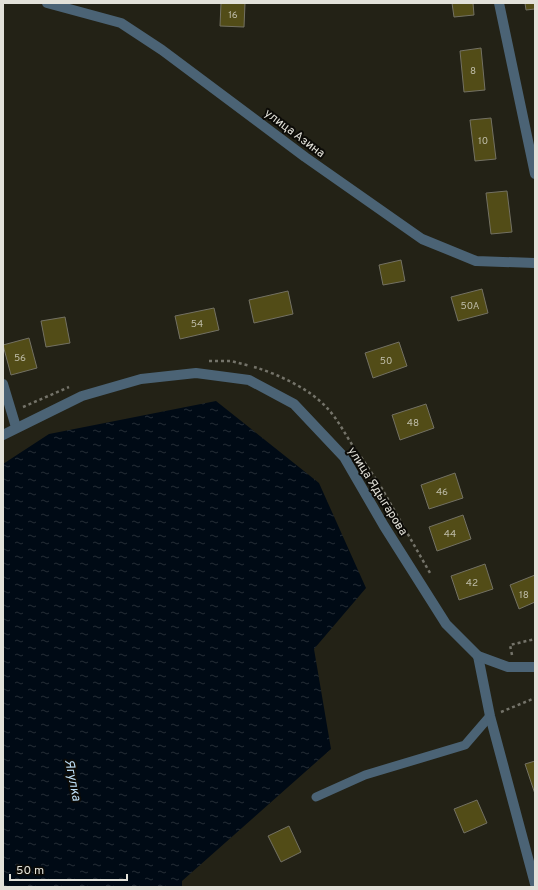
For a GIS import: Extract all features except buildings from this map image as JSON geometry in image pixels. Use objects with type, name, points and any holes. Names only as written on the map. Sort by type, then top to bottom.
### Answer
[{"type":"street","name":"улица Азина","points":[[47,3],[121,22],[162,50],[305,158],[422,239],[476,261],[535,263]]},
{"type":"street","points":[[499,3],[535,174]]},
{"type":"street","name":"улица Ядыгарова","points":[[3,435],[16,427],[82,396],[141,379],[196,373],[249,380],[294,404],[344,457],[384,526],[446,624],[478,656]]},
{"type":"street","points":[[3,384],[16,427]]},
{"type":"street","points":[[478,656],[508,667],[535,667]]},
{"type":"street","points":[[478,656],[490,716],[535,884]]},
{"type":"lane","points":[[316,797],[364,775],[465,745],[490,716]]},
{"type":"path","points":[[207,360],[231,361],[270,371],[296,384],[327,408],[381,488],[419,551],[433,578]]},
{"type":"path","points":[[12,412],[70,386]]},
{"type":"path","points":[[505,656],[512,657],[510,645],[535,639]]},
{"type":"path","points":[[490,716],[535,698]]},
{"type":"water","name":"Ягулка","points":[[216,401],[319,483],[366,588],[314,649],[331,749],[182,881],[182,887],[3,887],[3,464],[49,434]]}]
